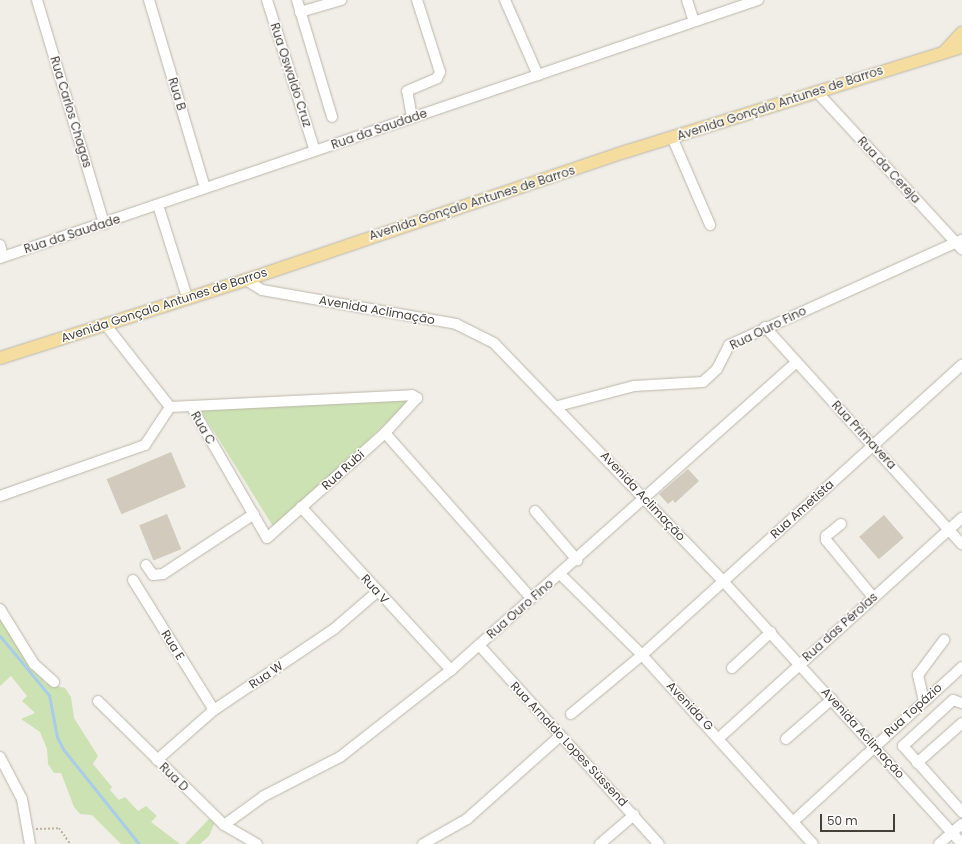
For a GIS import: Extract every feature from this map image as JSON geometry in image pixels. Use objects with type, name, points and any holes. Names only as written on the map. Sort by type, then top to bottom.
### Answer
[{"type":"main road","points":[[945,51],[962,32]]},
{"type":"main road","name":"Avenida Gonçalo Antunes de Barros","points":[[0,358],[187,297],[246,280],[672,138],[945,51],[962,47]]},
{"type":"street","name":"Rua Carlos Chagas","points":[[37,0],[104,224]]},
{"type":"street","name":"Rua B","points":[[148,0],[205,188]]},
{"type":"street","name":"Rua Oswaldo Cruz","points":[[267,0],[316,151]]},
{"type":"street","points":[[297,0],[332,117]]},
{"type":"street","points":[[300,12],[341,0]]},
{"type":"street","points":[[412,118],[406,91],[437,78],[440,72],[417,0]]},
{"type":"street","points":[[505,0],[538,75]]},
{"type":"street","points":[[687,0],[694,21]]},
{"type":"street","name":"Rua da Saudade","points":[[2,257],[104,224],[205,188],[758,0]]},
{"type":"street","name":"Rua da Cereja","points":[[817,92],[960,243]]},
{"type":"street","points":[[672,138],[710,225]]},
{"type":"street","points":[[158,205],[187,297]]},
{"type":"street","name":"Rua Ouro Fino","points":[[558,406],[634,386],[703,382],[717,369],[729,346],[766,327],[960,243]]},
{"type":"street","points":[[0,245],[2,257]]},
{"type":"street","name":"Avenida Aclimação","points":[[246,280],[262,290],[456,324],[477,333],[510,356],[800,663],[962,844]]},
{"type":"street","points":[[0,496],[145,445],[170,407],[105,324]]},
{"type":"street","name":"Rua Primavera","points":[[766,327],[796,363],[873,444],[962,544]]},
{"type":"street","name":"Rua Ouro Fino","points":[[224,825],[264,796],[340,758],[451,670],[531,598],[577,560],[796,363]]},
{"type":"street","name":"Rua Ametista","points":[[571,714],[642,655],[873,444],[962,365]]},
{"type":"street","name":"Rua Rubi","points":[[190,406],[412,396],[416,400],[385,433],[267,538]]},
{"type":"street","name":"Rua C","points":[[170,407],[190,406],[267,538]]},
{"type":"street","points":[[385,433],[531,598]]},
{"type":"street","name":"Rua V","points":[[302,507],[377,592],[451,670]]},
{"type":"street","points":[[535,511],[577,560]]},
{"type":"street","points":[[146,565],[153,575],[163,574],[254,514]]},
{"type":"street","name":"Rua das Pérolas","points":[[719,738],[800,663],[962,518]]},
{"type":"street","points":[[841,524],[826,536],[826,540],[873,597]]},
{"type":"street","name":"Avenida G","points":[[560,574],[642,655],[795,820],[814,844]]},
{"type":"street","name":"Rua E","points":[[132,580],[214,710]]},
{"type":"street","name":"Rua W","points":[[157,760],[214,710],[334,629],[377,592]]},
{"type":"street","points":[[0,609],[34,664],[54,682]]},
{"type":"street","points":[[732,668],[771,632]]},
{"type":"street","points":[[924,701],[918,675],[944,640]]},
{"type":"street","name":"Rua Arnaldo Lopes Süssend","points":[[479,645],[659,844]]},
{"type":"street","name":"Rua Topázio","points":[[795,820],[874,745],[962,667]]},
{"type":"street","points":[[786,739],[832,699]]},
{"type":"street","points":[[962,703],[953,700],[904,743],[906,752],[962,812]]},
{"type":"street","name":"Rua D","points":[[98,701],[224,825],[257,844]]},
{"type":"street","points":[[917,763],[962,723]]},
{"type":"street","points":[[427,843],[467,819],[560,736]]},
{"type":"street","points":[[0,757],[22,799],[30,844]]},
{"type":"street","points":[[600,844],[634,815]]},
{"type":"street","points":[[939,844],[962,824]]},
{"type":"path","points":[[28,830],[59,828],[70,844]]},
{"type":"green space","points":[[413,398],[274,528],[200,409]]},
{"type":"green space","points":[[0,615],[45,683],[65,688],[71,697],[74,718],[98,756],[93,764],[112,787],[110,790],[119,800],[125,797],[138,811],[146,806],[157,816],[151,822],[180,844],[121,844],[92,815],[80,814],[74,807],[61,773],[54,773],[48,764],[47,749],[40,732],[21,719],[35,713],[22,701],[27,696],[11,676],[0,686]]},
{"type":"green space","points":[[209,819],[215,822],[209,836],[200,844],[185,844]]},
{"type":"building","points":[[171,452],[186,487],[121,514],[107,479]]},
{"type":"building","points":[[688,469],[699,481],[675,503],[673,500],[668,504],[659,494]]},
{"type":"building","points":[[167,514],[181,549],[153,560],[139,525]]},
{"type":"building","points":[[884,515],[904,538],[879,559],[859,537]]},
{"type":"waterway","points":[[0,636],[49,695],[57,737],[63,749],[139,844]]}]
